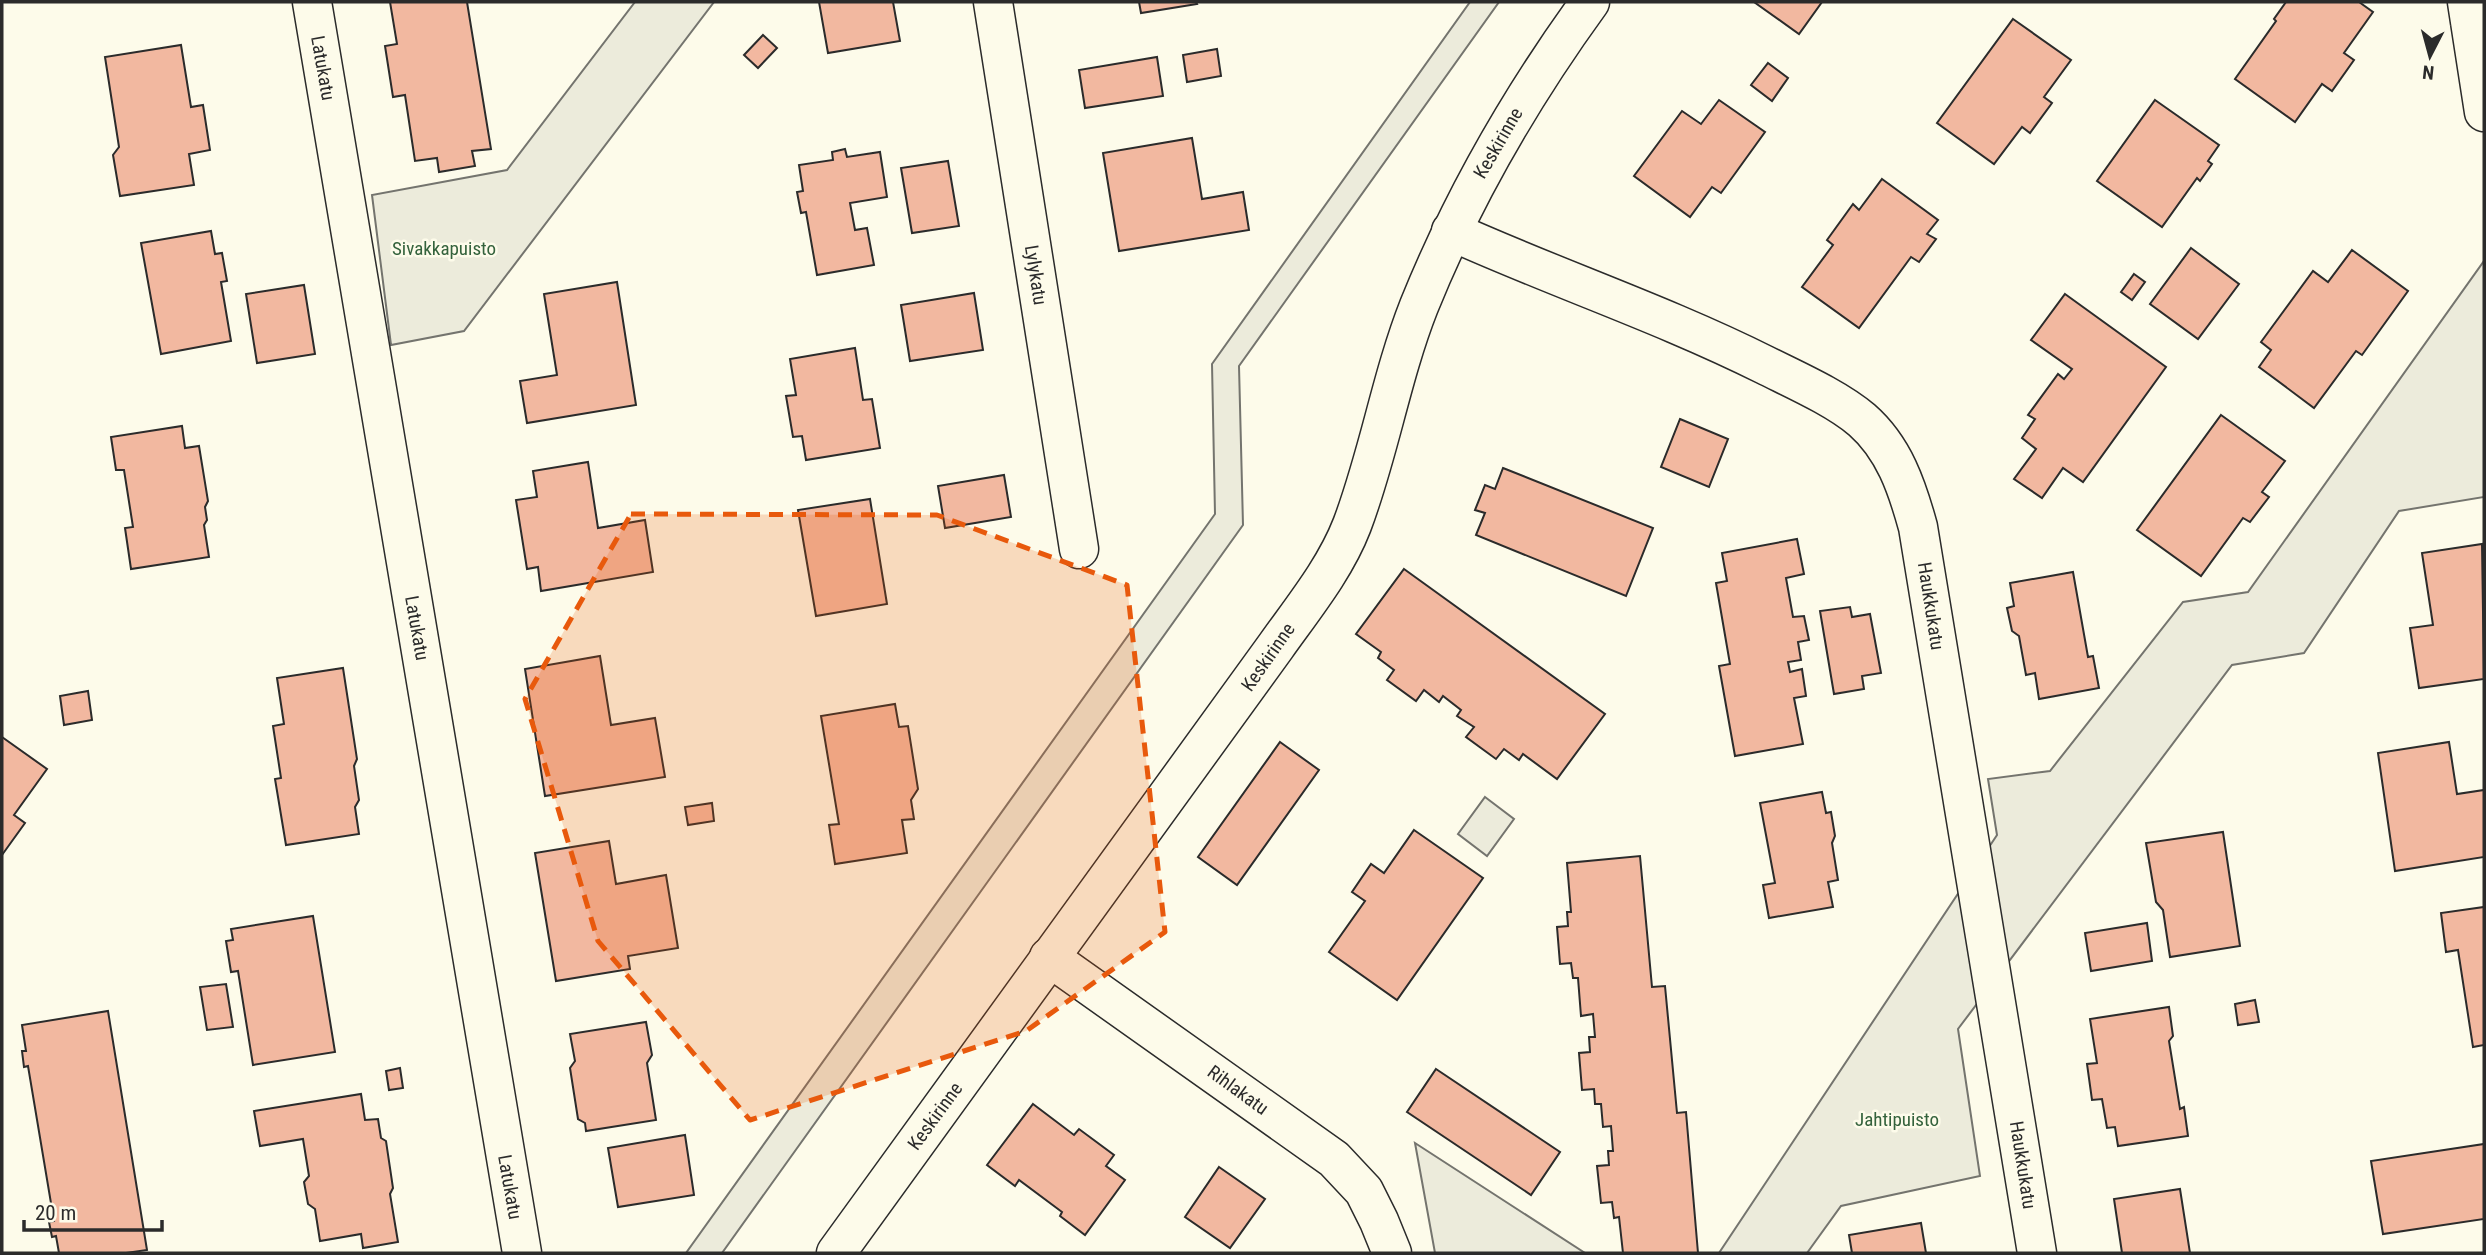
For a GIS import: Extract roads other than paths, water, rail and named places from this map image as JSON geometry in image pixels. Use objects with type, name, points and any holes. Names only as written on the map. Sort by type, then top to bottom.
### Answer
[{"type":"street","name":"Latukatu","points":[[312,2],[522,1253]]},
{"type":"street","name":"Lylykatu","points":[[993,2],[1079,549]]},
{"type":"street","name":"Keskirinne","points":[[836,1253],[1276,646],[1335,560],[1352,525],[1418,309],[1451,231],[1472,187],[1514,115],[1590,2]]},
{"type":"street","points":[[2466,2],[2484,112]]},
{"type":"street","name":"Haukkukatu","points":[[1451,231],[1748,357],[1808,387],[1861,420],[1887,448],[1906,484],[1918,527],[2037,1253]]},
{"type":"street","name":"Rihlakatu","points":[[1049,957],[1334,1159],[1364,1191],[1380,1221],[1392,1253]]},
{"type":"park label","name":"Sivakkapuisto","points":[[444,248]]},
{"type":"park label","name":"Jahtipuisto","points":[[1897,1119]]}]
